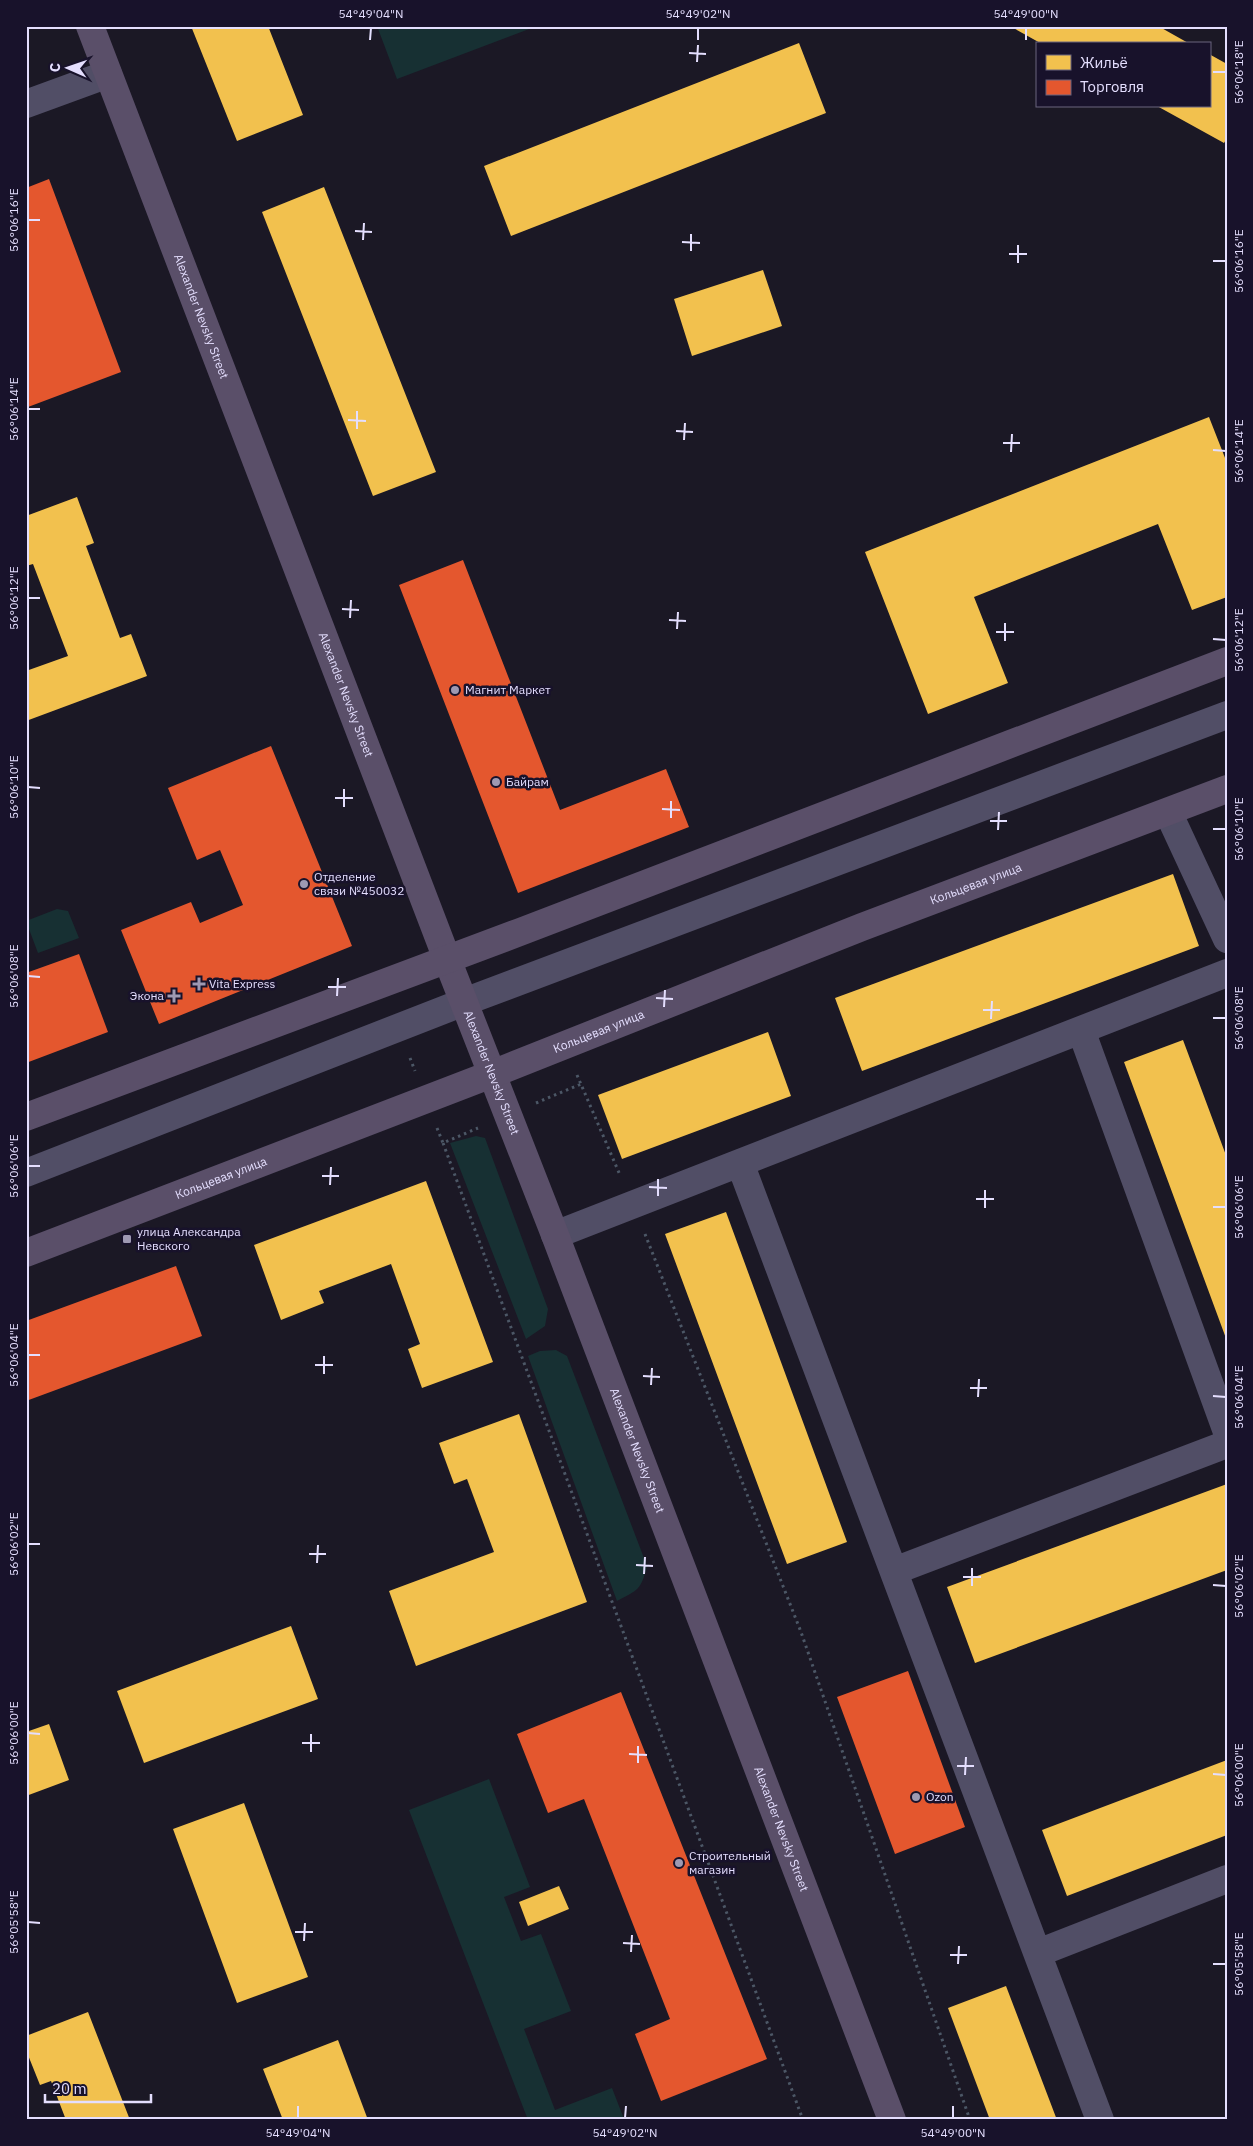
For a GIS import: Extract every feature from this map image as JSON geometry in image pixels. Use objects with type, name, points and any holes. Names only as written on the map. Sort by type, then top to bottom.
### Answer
[{"type":"main road","name":"Alexander Nevsky Street","points":[[90,26],[447,959],[555,1234],[892,2120]]},
{"type":"main road","points":[[26,1117],[447,959],[1227,661]]},
{"type":"main road","name":"Кольцевая улица","points":[[26,1253],[492,1074],[862,927],[1227,789]]},
{"type":"street","points":[[26,104],[108,74]]},
{"type":"street","points":[[26,1172],[464,1002],[1227,715]]},
{"type":"street","points":[[1168,812],[1227,939]]},
{"type":"street","points":[[555,1234],[1227,973]]},
{"type":"street","points":[[1081,1030],[1227,1432]]},
{"type":"street","points":[[740,1163],[1100,2120]]},
{"type":"street","points":[[894,1571],[1227,1444]]},
{"type":"street","points":[[1038,1953],[1227,1879]]},
{"type":"path","points":[[581,1084],[633,1205],[800,1632],[970,2120]]},
{"type":"path","points":[[443,1143],[803,2120]]},
{"type":"green space","points":[[377,26],[537,26],[397,79]]},
{"type":"green space","points":[[57,909],[68,911],[79,938],[38,953],[26,921]]},
{"type":"green space","points":[[476,1136],[485,1138],[548,1309],[545,1326],[526,1339],[450,1143]]},
{"type":"green space","points":[[556,1350],[567,1356],[647,1566],[643,1580],[638,1588],[617,1601],[528,1356],[540,1351]]},
{"type":"green space","points":[[489,1779],[530,1887],[504,1897],[521,1941],[541,1934],[571,2011],[524,2029],[555,2110],[612,2088],[624,2119],[528,2120],[409,1810]]},
{"type":"building: Жильё","points":[[191,26],[268,26],[303,115],[237,141]]},
{"type":"building: Жильё","points":[[1010,26],[1158,26],[1186,42],[1038,42]]},
{"type":"building: Жильё","points":[[799,43],[826,113],[511,236],[484,166]]},
{"type":"building: Жильё","points":[[1210,55],[1227,64],[1227,138],[1224,143],[1161,108],[1210,108]]},
{"type":"building: Жильё","points":[[324,187],[436,472],[373,496],[262,212]]},
{"type":"building: Жильё","points":[[763,270],[782,326],[692,356],[674,299]]},
{"type":"building: Жильё","points":[[1209,417],[1227,463],[1227,597],[1192,610],[1158,524],[974,597],[1008,683],[928,714],[865,552]]},
{"type":"building: Жильё","points":[[77,497],[94,543],[86,546],[120,638],[131,634],[147,676],[26,721],[26,671],[68,656],[33,564],[26,566],[26,516]]},
{"type":"building: Жильё","points":[[1173,874],[1199,946],[862,1071],[835,998]]},
{"type":"building: Жильё","points":[[768,1032],[791,1096],[622,1159],[598,1095]]},
{"type":"building: Жильё","points":[[1183,1040],[1227,1158],[1227,1341],[1124,1062]]},
{"type":"building: Жильё","points":[[426,1181],[493,1362],[422,1388],[408,1349],[420,1344],[391,1264],[319,1291],[324,1303],[281,1320],[254,1245]]},
{"type":"building: Жильё","points":[[726,1212],[847,1542],[787,1564],[665,1234]]},
{"type":"building: Жильё","points":[[519,1414],[587,1602],[416,1666],[389,1591],[494,1552],[467,1479],[454,1484],[439,1443]]},
{"type":"building: Жильё","points":[[1227,1484],[1227,1570],[975,1663],[947,1587]]},
{"type":"building: Жильё","points":[[291,1626],[318,1699],[144,1763],[117,1691]]},
{"type":"building: Жильё","points":[[49,1724],[69,1780],[26,1796],[26,1732]]},
{"type":"building: Жильё","points":[[1227,1760],[1227,1835],[1067,1896],[1042,1830]]},
{"type":"building: Жильё","points":[[244,1803],[308,1977],[237,2003],[173,1829]]},
{"type":"building: Жильё","points":[[559,1886],[569,1909],[528,1926],[519,1902]]},
{"type":"building: Жильё","points":[[1006,1986],[1057,2120],[990,2120],[948,2008]]},
{"type":"building: Жильё","points":[[88,2012],[130,2120],[66,2120],[51,2081],[40,2085],[26,2050],[26,2036]]},
{"type":"building: Жильё","points":[[338,2040],[368,2120],[283,2120],[263,2069]]},
{"type":"building: Торговля","points":[[49,179],[121,372],[28,407],[26,402],[26,188]]},
{"type":"building: Торговля","points":[[463,560],[560,810],[666,769],[689,827],[518,893],[399,585]]},
{"type":"building: Торговля","points":[[271,746],[352,946],[159,1024],[121,930],[191,902],[200,923],[243,905],[220,850],[197,860],[168,788]]},
{"type":"building: Торговля","points":[[79,954],[108,1032],[26,1063],[26,973]]},
{"type":"building: Торговля","points":[[176,1266],[202,1336],[26,1401],[26,1321]]},
{"type":"building: Торговля","points":[[908,1671],[965,1827],[895,1854],[837,1697]]},
{"type":"building: Торговля","points":[[621,1692],[767,2059],[661,2101],[635,2034],[670,2019],[584,1799],[548,1813],[517,1734]]},
{"type":"place","name":"Магнит Маркет","points":[[455,690]]},
{"type":"place","name":"Байрам","points":[[496,782]]},
{"type":"place","name":"Отделение связи №450032","points":[[304,884]]},
{"type":"place","name":"Vita Express","points":[[199,984]]},
{"type":"place","name":"Экона","points":[[174,996]]},
{"type":"place","name":"улица Александра Невского","points":[[127,1239]]},
{"type":"place","name":"Ozon","points":[[916,1797]]},
{"type":"place","name":"Строительный магазин","points":[[679,1863]]}]
